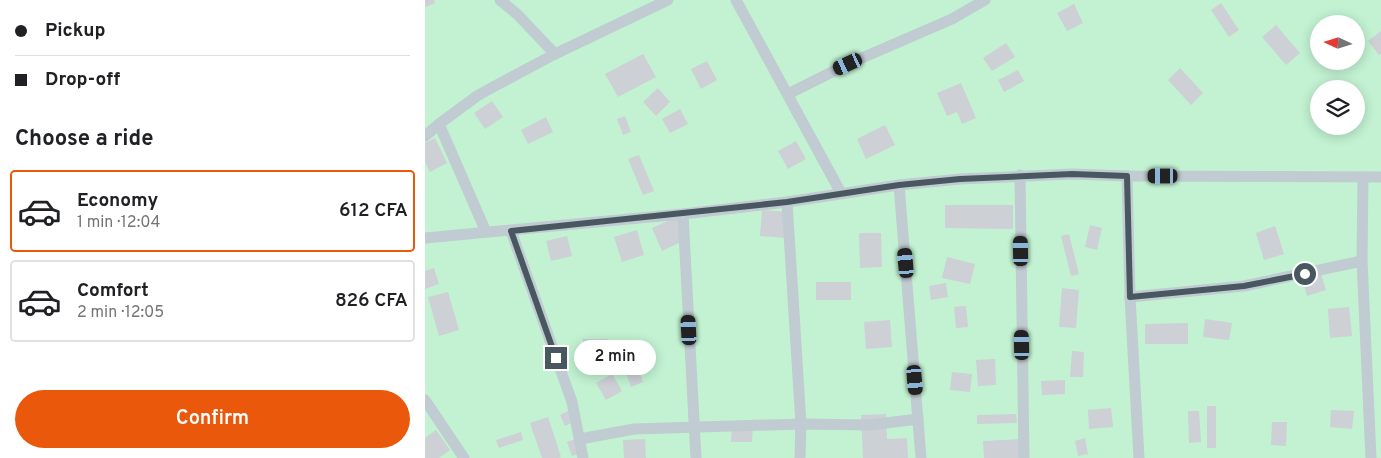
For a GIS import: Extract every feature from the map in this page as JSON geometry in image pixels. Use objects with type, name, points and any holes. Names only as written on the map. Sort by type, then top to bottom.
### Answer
[{"type":"street","points":[[500,0],[518,15],[555,54]]},
{"type":"street","points":[[425,136],[477,96],[555,54],[669,0]]},
{"type":"street","points":[[737,0],[841,193]]},
{"type":"street","points":[[788,94],[839,68],[952,19],[985,0]]},
{"type":"street","points":[[439,124],[486,232]]},
{"type":"street","points":[[425,238],[683,214],[787,202],[899,185],[1020,175],[1381,177]]},
{"type":"street","points":[[1020,175],[1023,458]]},
{"type":"street","points":[[1127,176],[1130,297],[1139,458]]},
{"type":"street","points":[[1363,178],[1362,262],[1371,458]]},
{"type":"street","points":[[899,185],[921,458]]},
{"type":"street","points":[[787,202],[801,424],[800,458]]},
{"type":"street","points":[[683,214],[696,458]]},
{"type":"street","points":[[511,231],[572,402],[583,458]]},
{"type":"street","points":[[1130,297],[1244,286],[1362,262]]},
{"type":"street","points":[[425,403],[464,458]]},
{"type":"street","points":[[580,439],[634,429],[801,424],[870,425],[918,419]]},
{"type":"green space","points":[[425,0],[1381,0],[1381,458],[425,458]]},
{"type":"building","points":[[425,0],[434,0],[435,3],[425,7]]},
{"type":"building","points":[[1221,3],[1239,30],[1229,37],[1211,10]]},
{"type":"building","points":[[1074,4],[1083,23],[1067,31],[1057,13]]},
{"type":"building","points":[[1276,25],[1300,53],[1286,65],[1262,37]]},
{"type":"building","points":[[1381,31],[1381,54],[1379,55],[1368,41]]},
{"type":"building","points":[[1006,43],[1015,57],[992,71],[983,58]]},
{"type":"building","points":[[643,54],[656,77],[618,97],[605,74]]},
{"type":"building","points":[[707,61],[717,80],[701,89],[691,69]]},
{"type":"building","points":[[1180,68],[1203,93],[1191,105],[1168,80]]},
{"type":"building","points":[[1018,70],[1024,81],[1004,92],[998,80]]},
{"type":"building","points":[[961,83],[976,118],[962,124],[957,112],[947,116],[937,93]]},
{"type":"building","points":[[658,88],[670,102],[656,116],[643,102]]},
{"type":"building","points":[[492,101],[503,117],[485,129],[474,113]]},
{"type":"building","points":[[680,109],[688,124],[670,133],[662,119]]},
{"type":"building","points":[[625,116],[631,132],[623,135],[617,119]]},
{"type":"building","points":[[546,117],[553,132],[528,144],[521,130]]},
{"type":"building","points":[[885,125],[895,145],[866,159],[857,139]]},
{"type":"building","points":[[435,138],[447,163],[430,172],[425,162],[425,143]]},
{"type":"building","points":[[796,141],[806,159],[788,169],[778,151]]},
{"type":"building","points":[[639,155],[654,191],[643,195],[628,159]]},
{"type":"building","points":[[945,205],[1013,205],[1013,229],[945,228]]},
{"type":"building","points":[[762,210],[788,212],[786,238],[760,236]]},
{"type":"building","points":[[677,217],[687,239],[662,251],[652,228]]},
{"type":"building","points":[[1090,225],[1102,228],[1097,250],[1085,247]]},
{"type":"building","points":[[1275,226],[1284,254],[1264,260],[1256,233]]},
{"type":"building","points":[[637,230],[644,255],[622,262],[614,237]]},
{"type":"building","points":[[859,233],[881,233],[882,267],[860,268]]},
{"type":"building","points":[[1069,234],[1079,274],[1071,276],[1061,236]]},
{"type":"building","points":[[567,236],[572,256],[551,261],[546,241]]},
{"type":"building","points":[[947,257],[975,264],[970,284],[942,278]]},
{"type":"building","points":[[434,268],[439,284],[425,289],[425,271]]},
{"type":"building","points":[[1321,273],[1326,290],[1307,296],[1302,279]]},
{"type":"building","points":[[816,282],[851,282],[851,300],[816,300]]},
{"type":"building","points":[[946,283],[948,297],[931,300],[929,286]]},
{"type":"building","points":[[1062,288],[1079,290],[1076,328],[1059,327]]},
{"type":"building","points":[[448,292],[459,330],[439,336],[428,297]]},
{"type":"building","points":[[966,306],[968,327],[956,328],[954,307]]},
{"type":"building","points":[[1349,307],[1352,336],[1330,338],[1328,309]]},
{"type":"building","points":[[1205,319],[1232,323],[1229,340],[1203,337]]},
{"type":"building","points":[[890,320],[892,347],[866,349],[864,322]]},
{"type":"building","points":[[1188,323],[1188,344],[1145,344],[1145,324]]},
{"type":"building","points":[[583,339],[608,339],[609,352],[583,352]]},
{"type":"building","points":[[1072,351],[1084,352],[1083,377],[1070,377]]},
{"type":"building","points":[[633,352],[643,382],[631,387],[620,356]]},
{"type":"building","points":[[995,359],[996,385],[978,386],[976,360]]},
{"type":"building","points":[[952,372],[972,374],[970,392],[950,390]]},
{"type":"building","points":[[612,374],[622,391],[606,400],[596,383]]},
{"type":"building","points":[[1065,380],[1065,394],[1042,395],[1041,381]]},
{"type":"building","points":[[1207,406],[1216,406],[1216,448],[1207,448]]},
{"type":"building","points":[[1111,408],[1113,427],[1089,429],[1088,410]]},
{"type":"building","points":[[1331,410],[1354,411],[1352,429],[1330,427]]},
{"type":"building","points":[[568,411],[573,422],[565,426],[560,415]]},
{"type":"building","points":[[1188,411],[1199,411],[1201,442],[1189,443]]},
{"type":"building","points":[[886,414],[887,439],[907,438],[908,458],[863,458],[861,415]]},
{"type":"building","points":[[1016,414],[1017,423],[977,424],[977,415]]},
{"type":"building","points":[[548,417],[561,457],[559,458],[542,458],[530,423]]},
{"type":"building","points":[[1272,422],[1287,422],[1286,446],[1271,445]]},
{"type":"building","points":[[732,424],[753,425],[752,442],[731,442]]},
{"type":"building","points":[[436,430],[450,450],[439,458],[425,458],[425,438]]},
{"type":"building","points":[[521,432],[523,440],[499,448],[496,440]]},
{"type":"building","points":[[580,437],[585,452],[572,456],[567,442]]},
{"type":"building","points":[[1085,438],[1088,454],[1078,456],[1075,441]]},
{"type":"building","points":[[645,439],[646,458],[624,458],[623,440]]},
{"type":"building","points":[[1021,439],[1022,458],[984,458],[983,441]]},
{"type":"route","points":[[556,358],[511,231],[787,202],[899,185],[960,179],[1072,174],[1127,176],[1130,297],[1244,286],[1305,274]]}]
